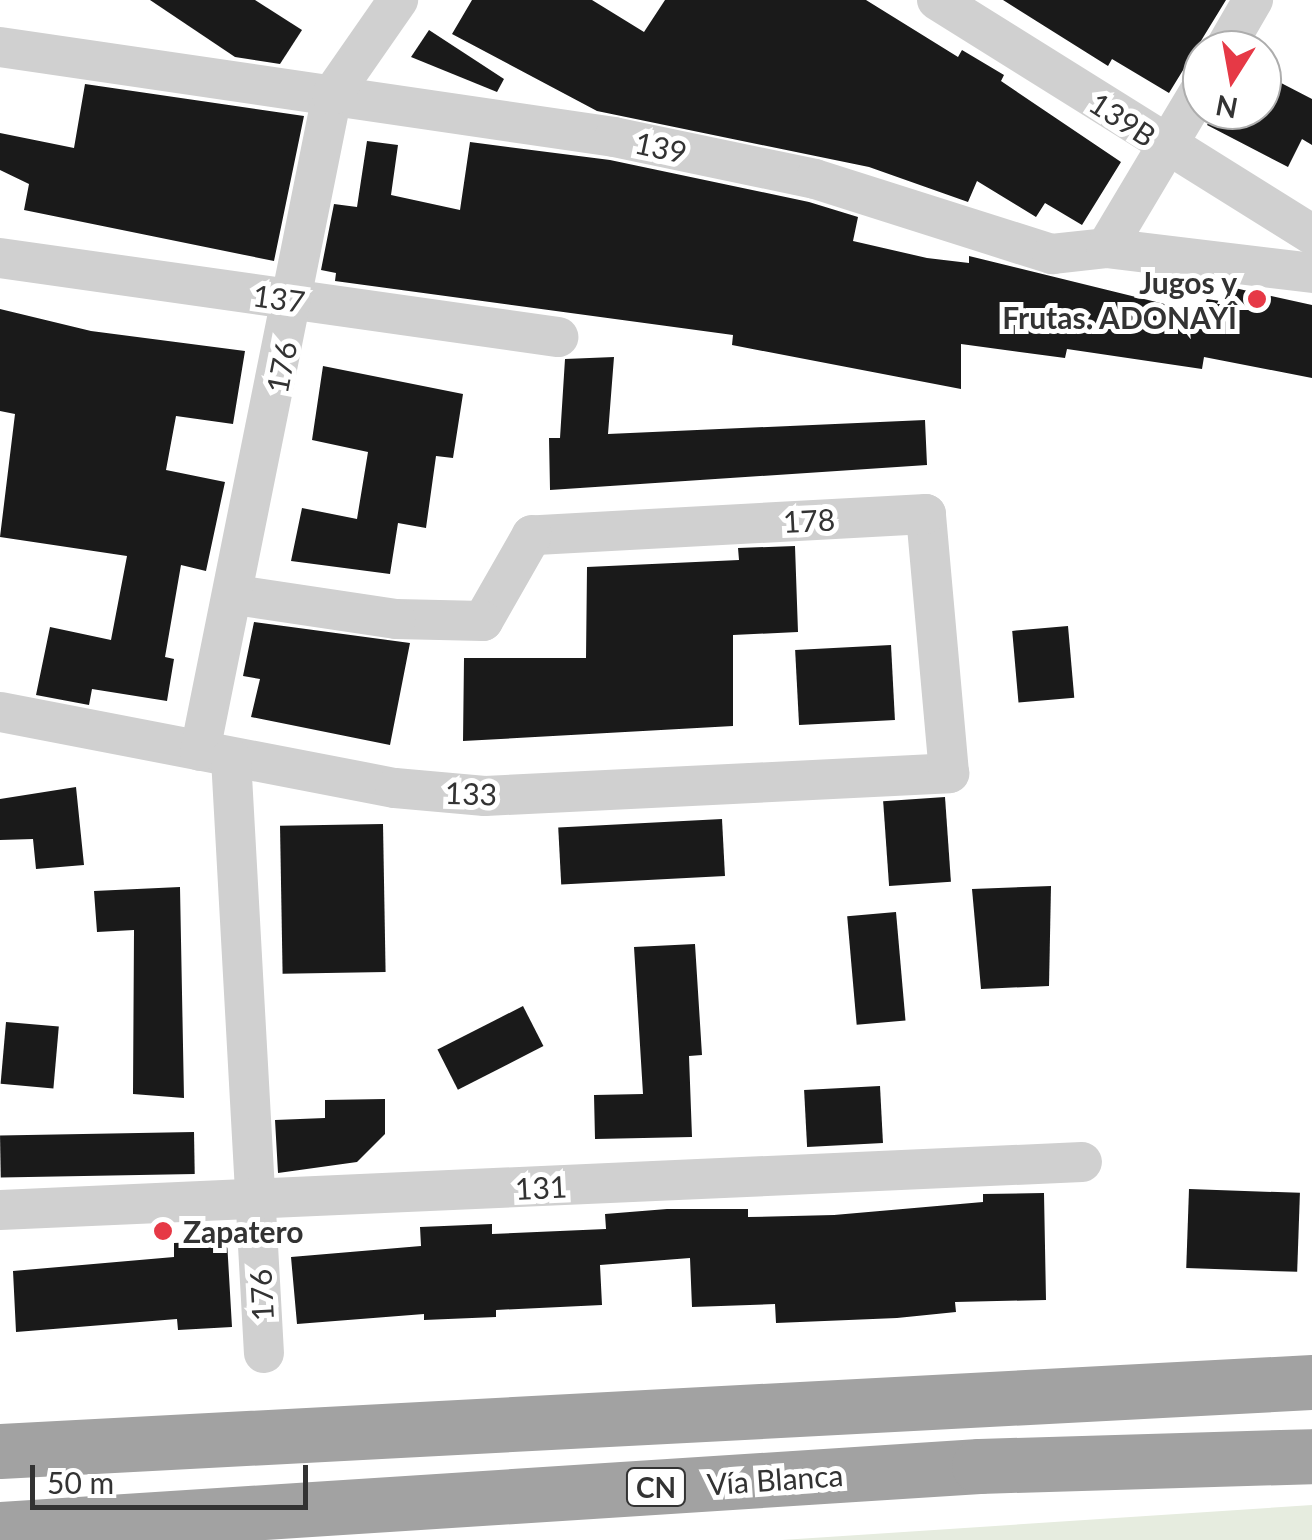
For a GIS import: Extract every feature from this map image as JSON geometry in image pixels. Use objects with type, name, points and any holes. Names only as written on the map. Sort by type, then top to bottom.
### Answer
[{"type":"highway","points":[[0,1451],[1312,1382]]},
{"type":"highway","name":"Vía Blanca","points":[[0,1529],[979,1466],[1312,1456]]},
{"type":"street","name":"139B","points":[[937,0],[1312,234]]},
{"type":"street","points":[[1236,30],[1253,0]]},
{"type":"street","name":"176","points":[[264,1354],[255,1202],[216,754],[236,595],[332,95],[389,4]]},
{"type":"street","name":"139","points":[[0,47],[614,137],[815,180],[1052,254],[1106,248],[1312,273]]},
{"type":"street","points":[[1106,248],[1182,121]]},
{"type":"street","name":"137","points":[[0,258],[558,337]]},
{"type":"street","name":"178","points":[[236,595],[396,620],[482,621],[532,535],[926,514],[948,772]]},
{"type":"street","name":"133","points":[[0,712],[395,788],[484,796],[948,772]]},
{"type":"street","name":"131","points":[[0,1210],[255,1202],[1082,1162]]},
{"type":"shaded area","points":[[1312,1505],[1312,1540],[782,1540]]},
{"type":"building","points":[[150,0],[255,0],[302,30],[280,64],[235,57]]},
{"type":"building","points":[[472,0],[592,0],[644,32],[665,0],[866,0],[958,57],[962,50],[1004,75],[1001,81],[1121,162],[1082,225],[1045,203],[1036,217],[977,181],[968,202],[869,167],[597,111],[452,34]]},
{"type":"building","points":[[1003,0],[1226,0],[1208,30],[1182,30],[1182,72],[1169,93],[1112,59],[1108,66]]},
{"type":"building","points":[[429,30],[504,79],[497,92],[411,57]]},
{"type":"building","points":[[1282,83],[1312,99],[1312,145],[1302,139],[1288,167],[1217,130],[1282,130]]},
{"type":"building","points":[[85,84],[304,116],[274,261],[24,210],[29,184],[0,170],[0,133],[74,148]]},
{"type":"building","points":[[367,141],[398,145],[391,195],[460,210],[470,142],[610,160],[809,202],[858,217],[853,241],[927,258],[969,263],[969,256],[1201,313],[1207,299],[1227,302],[1230,287],[1312,305],[1312,378],[1204,357],[1202,369],[1067,349],[1065,358],[961,344],[961,389],[732,345],[733,335],[335,281],[336,273],[321,270],[334,204],[357,207]]},
{"type":"building","points":[[0,309],[91,331],[245,351],[233,424],[176,416],[166,470],[225,482],[206,571],[181,565],[165,657],[174,659],[167,701],[92,689],[89,705],[36,695],[50,627],[111,640],[127,556],[0,537],[15,414],[0,411]]},
{"type":"building","points":[[614,357],[608,434],[925,420],[927,465],[550,490],[549,438],[560,438],[565,359]]},
{"type":"building","points":[[323,366],[463,394],[453,458],[436,456],[426,528],[398,523],[390,574],[291,561],[302,508],[357,519],[368,452],[312,440]]},
{"type":"building","points":[[795,546],[798,632],[733,635],[733,726],[463,741],[464,658],[586,658],[587,567],[739,560],[738,548]]},
{"type":"building","points":[[254,622],[410,643],[390,745],[251,717],[260,679],[243,676]]},
{"type":"building","points":[[1068,626],[1074,698],[1018,703],[1012,631]]},
{"type":"building","points":[[891,645],[895,720],[799,725],[795,650]]},
{"type":"building","points":[[76,787],[84,865],[36,869],[33,839],[0,840],[0,799]]},
{"type":"building","points":[[945,797],[951,882],[889,886],[883,801]]},
{"type":"building","points":[[722,819],[725,876],[561,885],[558,828]]},
{"type":"building","points":[[383,824],[386,972],[283,974],[280,826]]},
{"type":"building","points":[[1051,886],[1049,986],[981,989],[972,889]]},
{"type":"building","points":[[180,887],[184,1098],[133,1094],[134,930],[97,932],[94,891]]},
{"type":"building","points":[[896,912],[905,1021],[857,1025],[847,916]]},
{"type":"building","points":[[695,944],[702,1055],[689,1056],[692,1137],[595,1139],[594,1095],[643,1094],[634,947]]},
{"type":"building","points":[[523,1006],[543,1046],[458,1090],[437,1050]]},
{"type":"building","points":[[6,1022],[59,1027],[53,1088],[1,1084]]},
{"type":"building","points":[[880,1086],[883,1143],[807,1147],[804,1090]]},
{"type":"building","points":[[385,1099],[385,1134],[357,1162],[278,1173],[275,1120],[325,1118],[325,1100]]},
{"type":"building","points":[[194,1132],[195,1174],[1,1177],[0,1135]]},
{"type":"building","points":[[1189,1189],[1300,1193],[1297,1272],[1186,1268]]},
{"type":"building","points":[[1044,1193],[1046,1300],[955,1302],[956,1312],[776,1323],[775,1304],[692,1307],[690,1258],[600,1265],[602,1305],[496,1310],[496,1317],[424,1320],[424,1314],[297,1324],[291,1257],[421,1246],[420,1227],[492,1224],[492,1234],[606,1229],[605,1214],[748,1209],[748,1217],[834,1215],[983,1202],[983,1194]]},
{"type":"building","points":[[227,1241],[232,1327],[178,1330],[177,1319],[16,1332],[13,1271],[174,1257],[174,1243]]},
{"type":"place","name":"Jugos y Frutas. ADONAYÎ","points":[[1257,299]]},
{"type":"place","name":"Zapatero","points":[[163,1231]]}]
